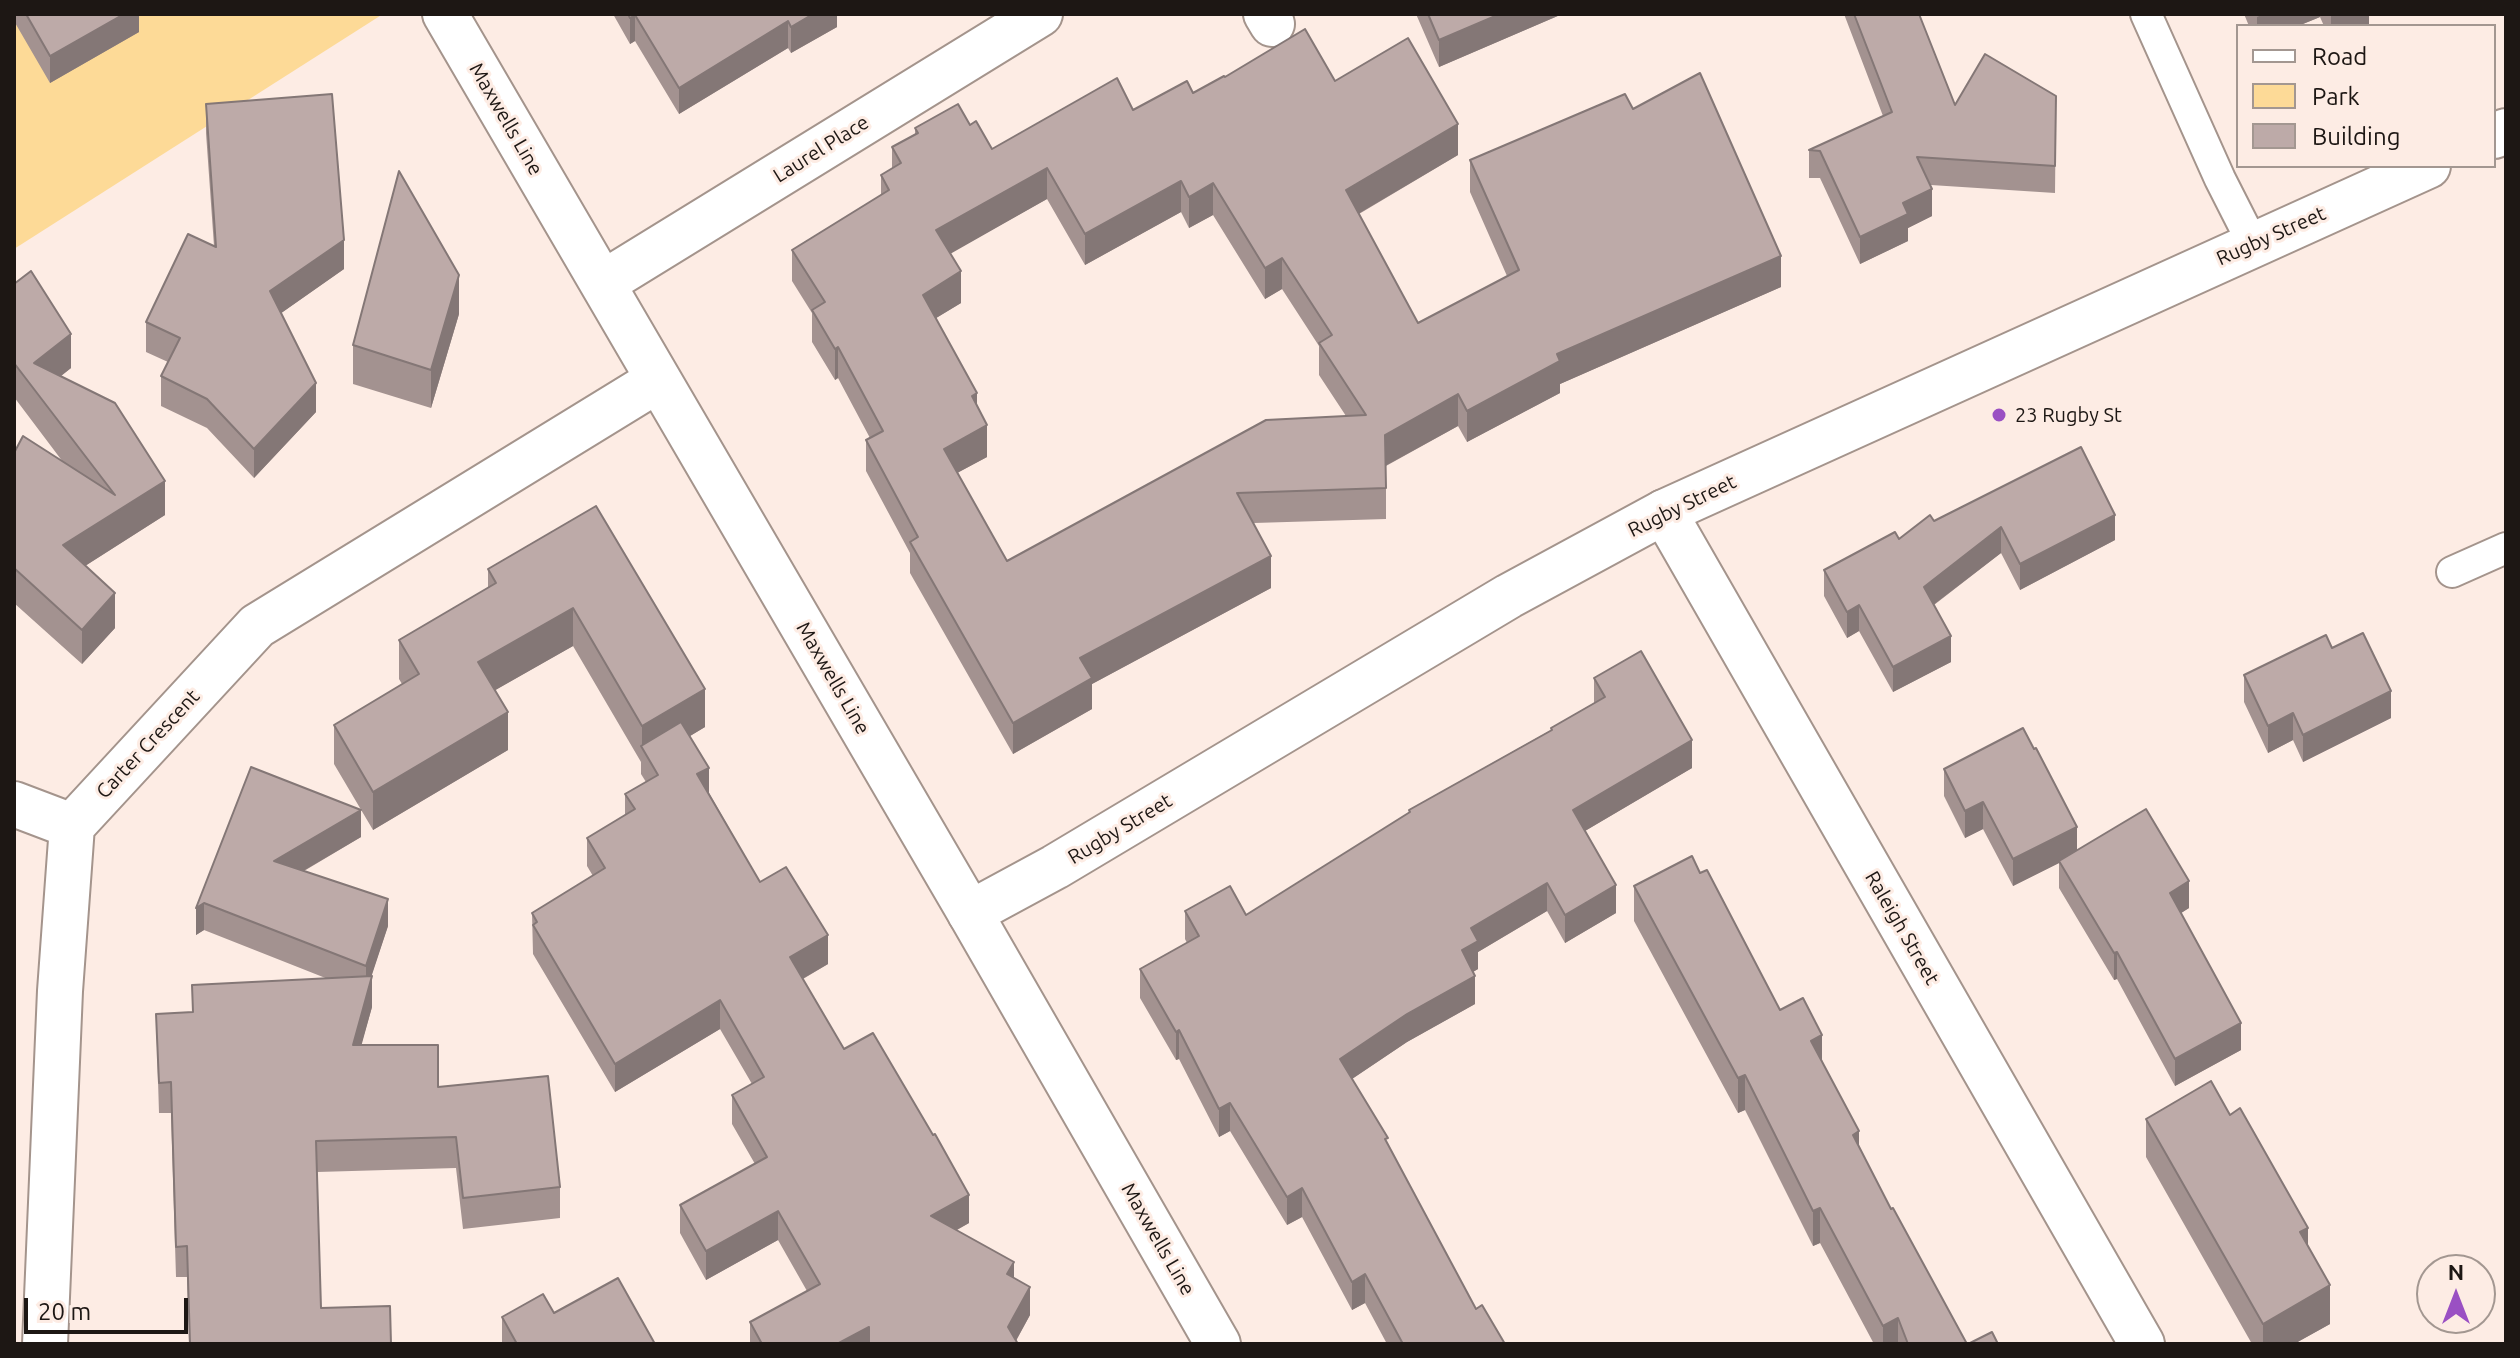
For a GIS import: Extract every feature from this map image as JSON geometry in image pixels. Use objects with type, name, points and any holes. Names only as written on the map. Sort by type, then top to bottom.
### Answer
[{"type":"street","name":"Maxwells Line","points":[[445,14],[1218,1344]]},
{"type":"street","name":"Laurel Place","points":[[603,283],[1040,14]]},
{"type":"street","name":"Rugby Street","points":[[970,913],[1055,867],[1509,596],[1664,512],[2424,168]]},
{"type":"street","name":"Carter Crescent","points":[[72,826],[257,626],[658,380]]},
{"type":"street","name":"Raleigh Street","points":[[1664,512],[2142,1344]]},
{"type":"street","points":[[14,804],[72,826],[60,991],[45,1344]]},
{"type":"lane","points":[[2146,14],[2220,179],[2253,244]]},
{"type":"lane","points":[[2452,572],[2506,548]]},
{"type":"green space","points":[[14,14],[383,14],[14,249]]},
{"type":"building","points":[[26,14],[124,14],[50,56]]},
{"type":"building","points":[[628,14],[813,14],[791,27],[788,21],[679,88],[635,15],[630,18]]},
{"type":"building","points":[[1428,14],[1500,14],[1439,40]]},
{"type":"building","points":[[1854,14],[1919,14],[1955,105],[1985,54],[2056,96],[2055,166],[1917,157],[1932,189],[1903,203],[1908,214],[1860,237],[1820,151],[1809,150],[1892,112]]},
{"type":"building","points":[[1305,29],[1335,81],[1408,38],[1458,124],[1346,190],[1418,323],[1519,270],[1470,160],[1625,94],[1633,109],[1700,73],[1781,256],[1557,354],[1560,361],[1467,411],[1458,394],[1385,435],[1386,488],[1237,493],[1271,556],[1080,658],[1092,678],[1013,723],[910,542],[918,537],[866,440],[883,431],[838,347],[835,349],[812,310],[825,302],[792,250],[889,190],[881,175],[901,163],[892,147],[918,133],[915,128],[958,104],[970,125],[976,121],[992,149],[1117,78],[1133,110],[1187,81],[1193,93]],"holes":[[[1047,168],[1085,234],[1181,181],[1189,197],[1213,183],[1265,268],[1282,258],[1332,335],[1319,343],[1366,415],[1266,420],[1007,561],[944,449],[987,425],[972,396],[977,393],[923,295],[961,271],[936,230]]]},
{"type":"building","points":[[332,94],[344,240],[270,291],[316,383],[254,449],[207,399],[161,376],[180,338],[146,322],[188,234],[216,247],[206,104]]},
{"type":"building","points":[[399,171],[459,275],[431,370],[353,345]]},
{"type":"building","points":[[31,271],[71,334],[34,363],[115,403],[165,481],[63,545],[115,593],[82,630],[14,568],[14,453],[23,436],[115,495],[14,363],[14,284]]},
{"type":"building","points":[[2081,447],[2115,515],[2020,564],[2001,527],[1924,587],[1951,636],[1893,667],[1859,605],[1847,612],[1824,570],[1895,532],[1899,539],[1930,515],[1934,521]]},
{"type":"building","points":[[596,506],[705,689],[642,726],[573,608],[478,662],[508,712],[373,792],[334,725],[419,674],[399,640],[496,583],[488,569]]},
{"type":"building","points":[[2363,633],[2391,691],[2303,735],[2293,713],[2268,726],[2244,675],[2326,635],[2332,648]]},
{"type":"building","points":[[1641,651],[1692,740],[1573,810],[1616,885],[1565,915],[1547,883],[1471,928],[1478,941],[1462,950],[1475,976],[1407,1014],[1340,1059],[1388,1138],[1385,1139],[1476,1309],[1482,1305],[1505,1344],[1403,1344],[1365,1274],[1352,1282],[1302,1188],[1287,1197],[1230,1103],[1219,1109],[1179,1030],[1176,1032],[1140,969],[1199,936],[1185,911],[1230,886],[1246,915],[1409,810],[1605,697],[1594,678]]},
{"type":"building","points":[[681,722],[709,768],[697,774],[760,882],[786,867],[828,935],[790,957],[844,1049],[873,1033],[969,1195],[931,1216],[1014,1262],[1007,1274],[1030,1287],[1008,1327],[1018,1344],[869,1344],[869,1327],[837,1344],[762,1344],[750,1322],[820,1284],[778,1211],[706,1251],[680,1205],[767,1157],[732,1095],[764,1077],[720,1000],[615,1064],[533,925],[537,922],[532,913],[605,868],[587,838],[635,809],[625,794],[658,775],[641,746]]},
{"type":"building","points":[[2023,728],[2077,827],[2013,859],[1983,802],[1965,811],[1944,769]]},
{"type":"building","points":[[251,767],[361,810],[274,861],[388,899],[366,966],[204,903],[196,908]]},
{"type":"building","points":[[2146,809],[2189,881],[2170,893],[2241,1023],[2175,1059],[2117,952],[2114,953],[2059,861]]},
{"type":"building","points":[[1692,856],[1700,873],[1707,870],[1780,1010],[1803,998],[1822,1035],[1811,1041],[1859,1131],[1853,1135],[1967,1344],[1908,1344],[1898,1318],[1883,1326],[1820,1208],[1813,1211],[1745,1075],[1738,1078],[1634,886]]},
{"type":"building","points":[[372,976],[353,1045],[438,1045],[438,1087],[548,1076],[560,1187],[463,1198],[456,1137],[316,1141],[321,1308],[390,1306],[391,1344],[190,1344],[187,1246],[176,1247],[171,1082],[159,1083],[156,1014],[193,1012],[192,985]]},
{"type":"building","points":[[2211,1081],[2230,1115],[2240,1108],[2308,1228],[2300,1232],[2330,1285],[2263,1324],[2146,1119]]},
{"type":"building","points":[[618,1278],[655,1344],[517,1344],[502,1317],[543,1294],[554,1313]]},
{"type":"building","points":[[1992,1332],[1998,1344],[1968,1344]]},
{"type":"place","name":"23 Rugby St","points":[[1999,415]]}]
